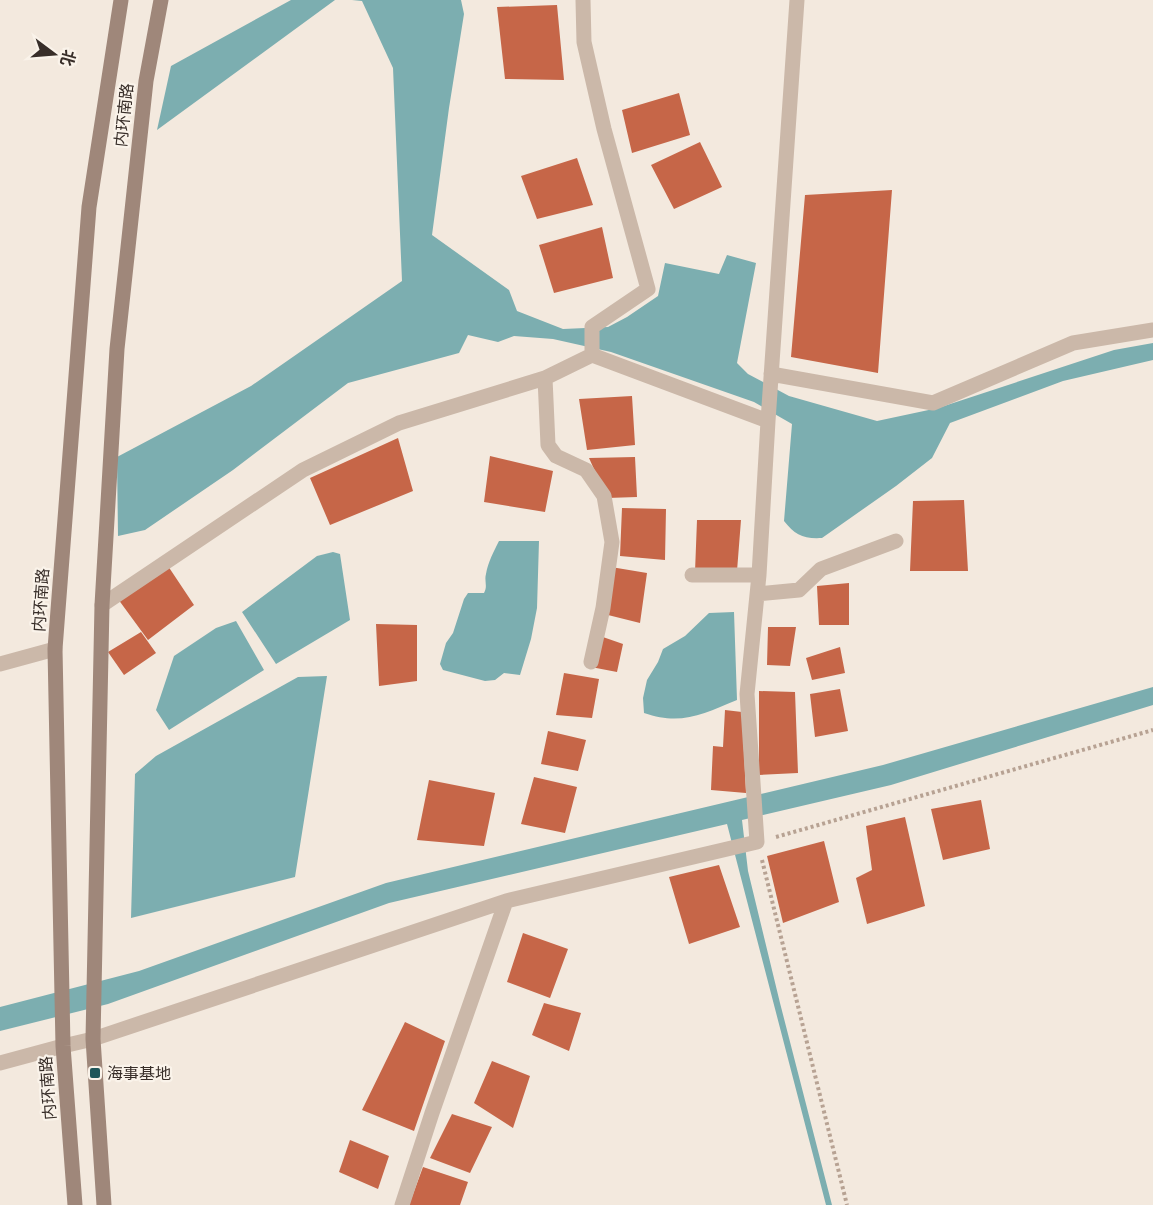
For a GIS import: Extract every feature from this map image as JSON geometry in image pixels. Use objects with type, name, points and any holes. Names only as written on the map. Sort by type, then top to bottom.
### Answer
[{"type":"main road","name":"内环南路","points":[[75,1205],[63,1046],[56,649],[89,207],[121,0]]},
{"type":"main road","name":"内环南路","points":[[104,1205],[93,1039],[102,605],[117,349],[146,81],[161,0]]},
{"type":"street","points":[[583,0],[584,42],[604,129],[648,289],[592,327],[592,355]]},
{"type":"street","points":[[0,1063],[93,1039],[506,901],[757,842],[747,694],[759,575],[797,0]]},
{"type":"street","points":[[771,374],[933,403],[1073,343],[1153,330]]},
{"type":"street","points":[[102,605],[303,470],[399,423],[545,378],[592,355],[768,422]]},
{"type":"street","points":[[545,378],[548,445],[556,456],[586,470],[604,496],[612,542],[603,608],[591,662]]},
{"type":"street","points":[[757,594],[799,590],[821,569],[896,541]]},
{"type":"street","points":[[693,575],[759,575]]},
{"type":"street","points":[[0,664],[56,649]]},
{"type":"street","points":[[402,1205],[506,901]]},
{"type":"path","points":[[847,1205],[757,842],[1153,730]]},
{"type":"water","points":[[291,0],[335,0],[157,130],[171,66]]},
{"type":"water","points":[[352,0],[461,0],[464,14],[432,235],[509,290],[517,311],[563,329],[608,327],[658,296],[665,263],[719,274],[727,255],[756,263],[737,363],[748,374],[789,396],[877,421],[938,408],[1114,350],[1153,343],[1153,360],[1063,381],[950,423],[932,458],[822,538],[815,538],[800,535],[784,521],[792,424],[754,402],[611,352],[553,339],[514,336],[498,342],[468,335],[459,353],[348,383],[233,470],[145,530],[118,536],[117,457],[251,386],[402,281],[393,68],[362,1]]},
{"type":"water","points":[[499,541],[539,541],[537,608],[531,639],[520,675],[504,673],[495,680],[485,681],[443,670],[440,664],[464,599],[468,593],[484,593],[488,565]]},
{"type":"water","points":[[333,552],[340,554],[350,620],[276,664],[242,612],[317,556]]},
{"type":"water","points":[[734,612],[737,700],[692,717],[657,717],[644,713],[643,698],[647,680],[663,649],[685,636],[709,613]]},
{"type":"water","points":[[236,621],[264,670],[169,730],[156,710],[174,656],[216,628]]},
{"type":"water","points":[[327,676],[295,877],[131,918],[135,774],[156,756],[298,677]]},
{"type":"water","points":[[1153,687],[1153,705],[891,785],[742,820],[748,871],[832,1205],[826,1205],[727,824],[389,903],[108,1004],[0,1031],[0,1007],[139,971],[386,883],[883,765]]},
{"type":"building","points":[[557,5],[564,80],[505,79],[497,7]]},
{"type":"building","points":[[679,93],[690,135],[632,153],[622,110]]},
{"type":"building","points":[[700,142],[722,187],[674,209],[651,165]]},
{"type":"building","points":[[577,158],[593,205],[537,219],[521,176]]},
{"type":"building","points":[[892,190],[878,373],[791,357],[805,195]]},
{"type":"building","points":[[602,227],[613,278],[554,293],[539,245]]},
{"type":"building","points":[[632,396],[635,445],[587,450],[579,399]]},
{"type":"building","points":[[398,438],[413,491],[330,525],[310,478]]},
{"type":"building","points":[[490,456],[553,471],[545,512],[484,502]]},
{"type":"building","points":[[635,457],[637,497],[607,498],[589,458]]},
{"type":"building","points":[[964,500],[968,571],[910,571],[913,501]]},
{"type":"building","points":[[622,508],[666,509],[665,560],[620,556]]},
{"type":"building","points":[[697,520],[741,520],[737,571],[695,572]]},
{"type":"building","points":[[168,566],[194,605],[148,640],[118,599]]},
{"type":"building","points":[[611,567],[647,573],[640,623],[604,614]]},
{"type":"building","points":[[849,583],[849,625],[819,625],[817,586]]},
{"type":"building","points":[[376,624],[417,625],[417,681],[379,686]]},
{"type":"building","points":[[768,627],[796,627],[790,666],[767,665]]},
{"type":"building","points":[[141,632],[156,653],[124,675],[108,652]]},
{"type":"building","points":[[600,636],[623,644],[617,672],[591,667]]},
{"type":"building","points":[[840,647],[845,673],[812,680],[806,658]]},
{"type":"building","points":[[564,673],[599,679],[592,718],[556,715]]},
{"type":"building","points":[[840,689],[848,731],[815,737],[810,694]]},
{"type":"building","points":[[759,691],[795,692],[798,773],[759,775]]},
{"type":"building","points":[[725,710],[742,712],[746,793],[711,790],[713,746],[723,747]]},
{"type":"building","points":[[548,731],[586,740],[578,771],[541,764]]},
{"type":"building","points":[[534,777],[577,787],[565,833],[521,824]]},
{"type":"building","points":[[429,780],[495,793],[484,846],[417,840]]},
{"type":"building","points":[[981,800],[990,849],[943,860],[931,809]]},
{"type":"building","points":[[905,817],[925,906],[867,924],[856,878],[872,870],[866,826]]},
{"type":"building","points":[[824,841],[839,902],[783,923],[767,856]]},
{"type":"building","points":[[719,865],[740,927],[689,944],[669,877]]},
{"type":"building","points":[[523,933],[568,949],[550,998],[507,982]]},
{"type":"building","points":[[544,1003],[581,1013],[569,1051],[532,1035]]},
{"type":"building","points":[[405,1022],[445,1041],[414,1131],[362,1110]]},
{"type":"building","points":[[492,1061],[530,1076],[513,1128],[474,1103]]},
{"type":"building","points":[[452,1114],[492,1127],[470,1173],[430,1158]]},
{"type":"building","points":[[350,1140],[389,1156],[378,1189],[339,1172]]},
{"type":"building","points":[[423,1167],[468,1182],[460,1205],[409,1205]]},
{"type":"place","name":"海事基地","points":[[95,1073]]}]
